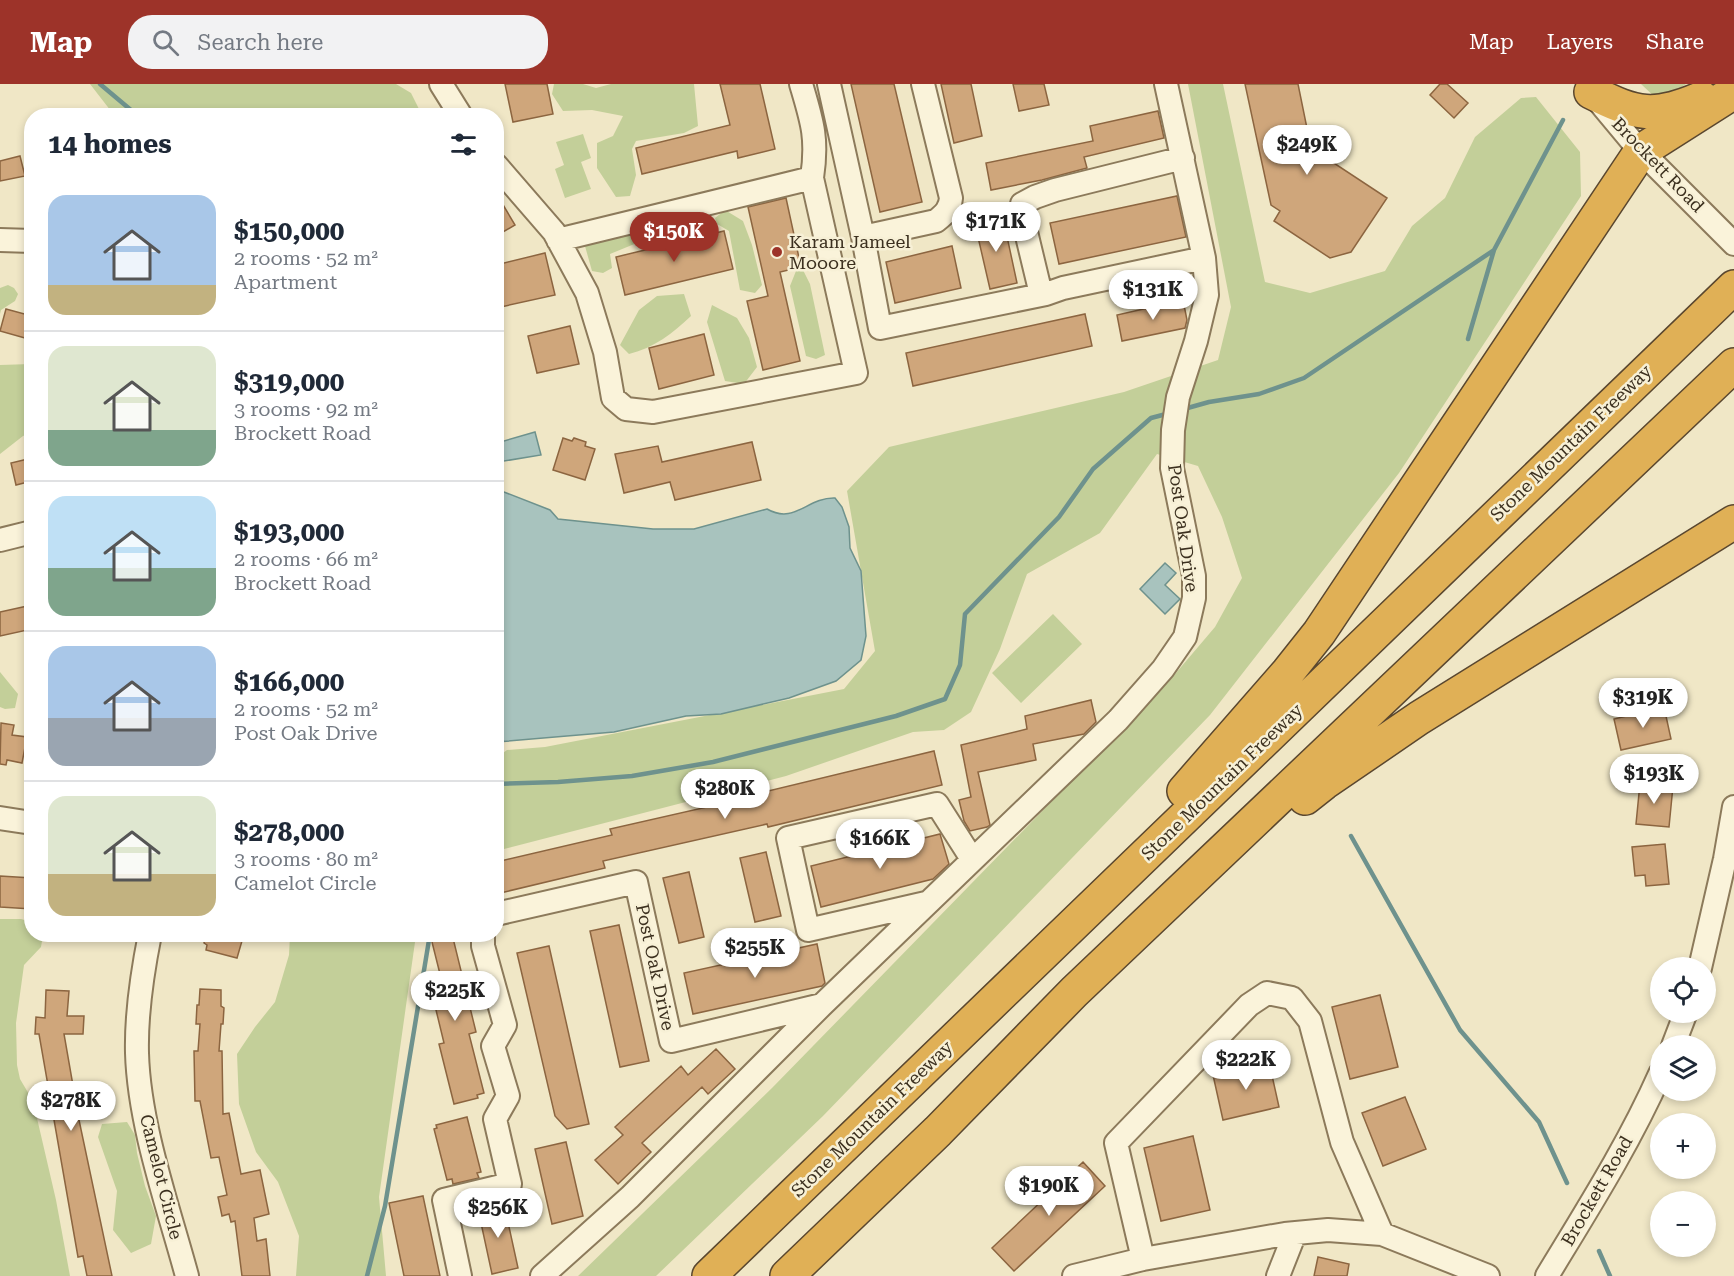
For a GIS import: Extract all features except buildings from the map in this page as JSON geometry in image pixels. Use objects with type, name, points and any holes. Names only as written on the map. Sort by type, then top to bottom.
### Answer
[{"type":"highway","points":[[1588,88],[1622,108],[1663,111],[1677,109],[1734,85]]},
{"type":"highway","points":[[1035,962],[1288,672],[1319,633],[1641,151],[1734,92]]},
{"type":"highway","name":"Stone Mountain Freeway","points":[[710,1276],[1734,286]]},
{"type":"highway","points":[[787,1276],[938,1131],[1074,992],[1734,365]]},
{"type":"highway","points":[[1074,992],[1324,783],[1419,718],[1734,522]]},
{"type":"street","points":[[441,84],[456,108]]},
{"type":"street","points":[[504,174],[554,232],[587,293],[605,352],[614,398],[626,409],[653,412],[856,373],[812,178],[815,156],[814,127],[801,84]]},
{"type":"street","points":[[829,84],[863,237],[880,328],[1046,294],[1063,288],[1204,258]]},
{"type":"street","points":[[863,237],[936,220],[944,215],[950,206],[951,198],[923,84]]},
{"type":"street","name":"Post Oak Drive","points":[[542,1276],[630,1197],[822,1005],[1118,720],[1163,669],[1185,637],[1194,598],[1194,576],[1172,468],[1173,430],[1178,397],[1196,341],[1207,295],[1204,258],[1166,84]]},
{"type":"street","name":"Brockett Road","points":[[1588,88],[1641,151],[1734,244]]},
{"type":"street","points":[[1046,294],[1040,290],[1021,211],[1023,204],[1055,190],[1183,158]]},
{"type":"street","points":[[558,240],[812,178]]},
{"type":"street","points":[[0,240],[24,241]]},
{"type":"street","points":[[0,540],[24,534]]},
{"type":"street","points":[[928,902],[808,930],[788,838],[937,804],[972,859]]},
{"type":"street","points":[[1703,957],[1725,859],[1734,807]]},
{"type":"street","points":[[0,818],[24,822]]},
{"type":"street","name":"Post Oak Drive","points":[[504,912],[636,882],[671,1041],[822,1005]]},
{"type":"street","name":"Camelot Circle","points":[[149,942],[139,999],[137,1054],[140,1084],[148,1131],[187,1276]]},
{"type":"street","points":[[460,1276],[444,1200],[510,1184],[495,1119],[508,1096],[493,1046],[506,1025],[483,942]]},
{"type":"street","points":[[1143,1259],[1116,1143],[1249,1005],[1267,993],[1292,998],[1310,1021],[1342,1142],[1382,1234]]},
{"type":"street","name":"Brockett Road","points":[[1547,1276],[1650,1097]]},
{"type":"street","points":[[1074,1276],[1143,1259],[1295,1233],[1328,1230],[1382,1234],[1488,1276]]},
{"type":"street","points":[[1278,1276],[1295,1233]]},
{"type":"green space","points":[[90,84],[396,84],[411,93],[418,108],[109,108]]},
{"type":"green space","points":[[554,84],[583,84],[596,88],[611,84],[694,84],[698,126],[684,133],[636,141],[632,149],[636,175],[630,196],[616,197],[597,168],[597,143],[613,136],[623,116],[592,110],[563,111],[552,94]]},
{"type":"green space","points":[[1188,84],[1223,84],[1265,282],[1310,293],[1385,271],[1412,226],[1445,198],[1475,137],[1521,98],[1536,97],[1580,152],[1581,196],[1399,473],[1210,715],[823,1116],[656,1276],[578,1276],[773,1087],[1170,680],[1215,627],[1242,578],[1222,517],[1198,466],[1157,454],[1100,533],[1027,574],[1000,649],[971,712],[944,730],[913,732],[786,776],[504,849],[504,752],[545,747],[844,689],[875,651],[847,491],[889,447],[1124,392],[1218,360],[1231,307]]},
{"type":"green space","points":[[1641,84],[1686,84],[1659,101]]},
{"type":"green space","points":[[583,134],[591,158],[581,162],[591,189],[565,198],[555,169],[564,165],[556,142]]},
{"type":"green space","points":[[725,210],[743,221],[752,245],[762,285],[755,293],[740,290],[729,231],[717,224],[715,218]]},
{"type":"green space","points":[[649,224],[656,230],[649,238],[610,254],[612,268],[603,273],[592,271],[583,239]]},
{"type":"green space","points":[[803,270],[810,284],[825,355],[816,359],[806,356],[790,286],[796,271]]},
{"type":"green space","points":[[8,285],[18,294],[15,301],[1,310],[0,314],[0,288]]},
{"type":"green space","points":[[684,294],[691,316],[677,328],[655,344],[629,354],[620,345],[639,310],[657,296]]},
{"type":"green space","points":[[712,305],[737,318],[749,338],[757,367],[744,384],[725,381],[707,322]]},
{"type":"green space","points":[[24,364],[24,436],[0,454],[0,365]]},
{"type":"green space","points":[[1053,614],[1082,644],[1021,703],[992,673]]},
{"type":"green space","points":[[0,672],[18,694],[15,708],[0,707]]},
{"type":"green space","points":[[0,919],[21,919],[24,920],[24,942],[42,942],[41,947],[24,965],[16,1023],[17,1065],[20,1079],[33,1101],[56,1200],[70,1276],[0,1276]]},
{"type":"green space","points":[[290,942],[415,942],[379,1197],[386,1276],[296,1276],[299,1236],[278,1182],[256,1152],[239,1104],[237,1054],[275,1002],[289,955]]},
{"type":"green space","points":[[127,1122],[135,1135],[145,1186],[156,1216],[151,1244],[131,1253],[113,1230],[117,1191],[98,1137],[102,1124]]},
{"type":"water","points":[[535,432],[541,455],[504,461],[504,441]]},
{"type":"water","points":[[504,492],[550,510],[558,519],[653,529],[694,529],[767,509],[786,514],[825,499],[835,498],[842,507],[849,527],[850,548],[861,571],[866,636],[861,660],[836,681],[789,698],[721,714],[686,716],[614,732],[504,741]]},
{"type":"water","points":[[1165,563],[1176,573],[1165,585],[1180,599],[1165,614],[1140,589]]},
{"type":"waterway","points":[[100,84],[128,108]]},
{"type":"waterway","points":[[1184,409],[1209,402],[1259,394],[1304,378],[1494,250],[1563,120]]},
{"type":"waterway","points":[[1468,339],[1494,250]]},
{"type":"waterway","points":[[504,784],[632,776],[713,762],[896,716],[945,699],[960,665],[965,614],[1059,517],[1093,469],[1151,418],[1170,413]]},
{"type":"waterway","points":[[1351,836],[1460,1030],[1539,1122],[1567,1183]]},
{"type":"waterway","points":[[367,1276],[385,1206],[429,942]]},
{"type":"waterway","points":[[1599,1251],[1610,1276]]},
{"type":"place","name":"Karam Jameel Mooore","points":[[777,252]]}]
